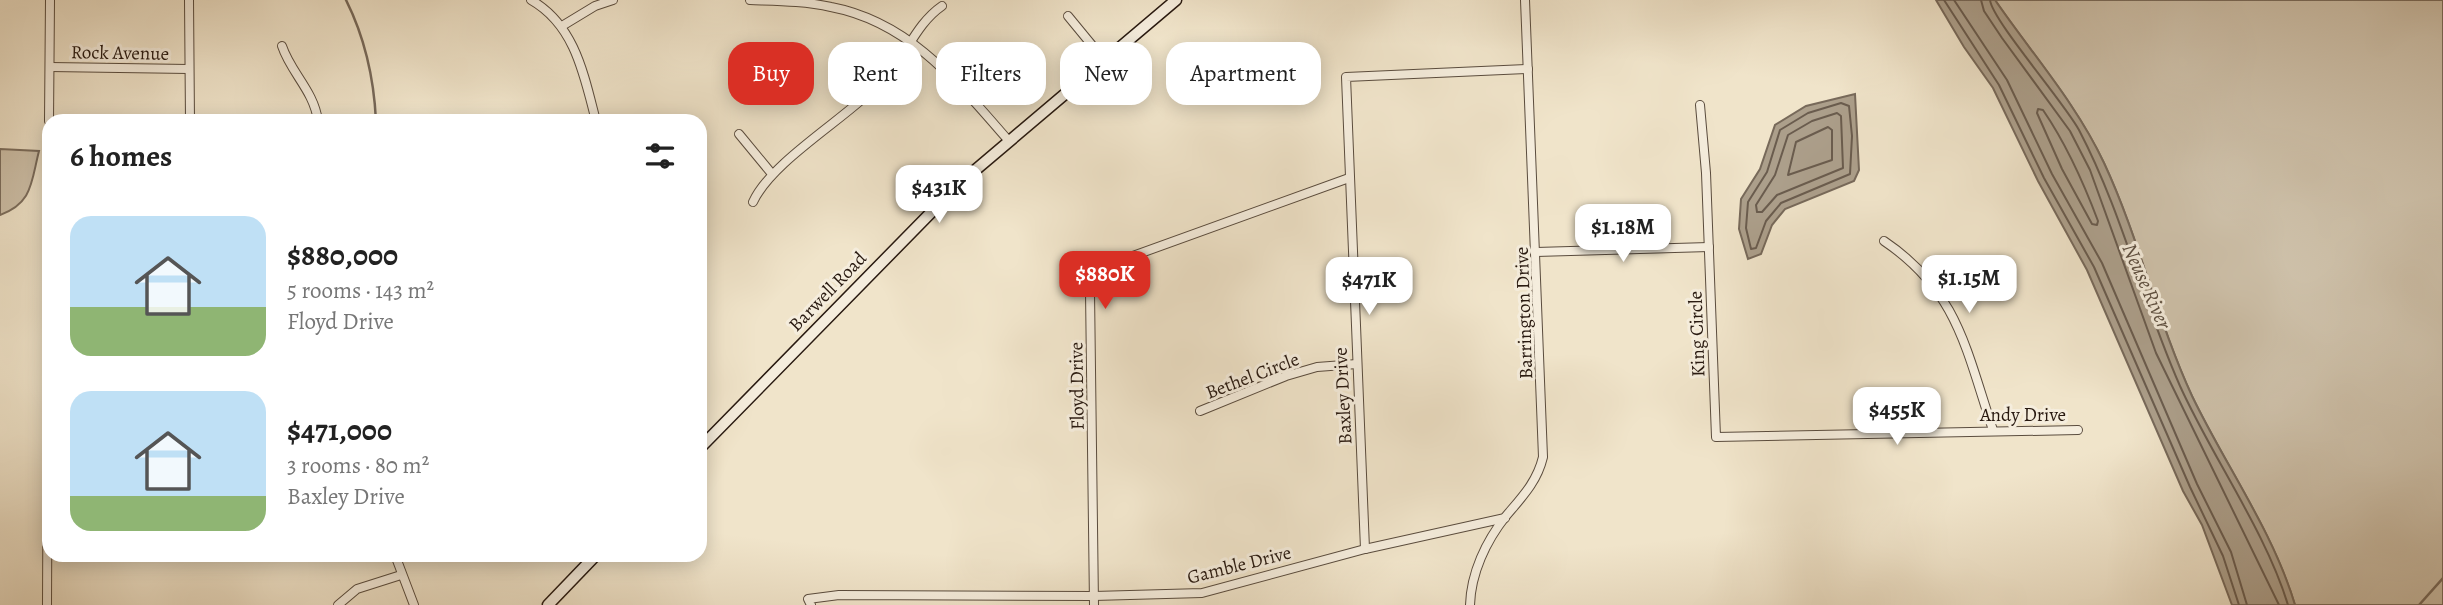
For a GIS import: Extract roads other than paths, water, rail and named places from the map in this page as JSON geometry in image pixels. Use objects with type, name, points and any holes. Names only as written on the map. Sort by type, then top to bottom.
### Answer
[{"type":"street","points":[[49,114],[50,0]]},
{"type":"street","points":[[190,0],[190,114]]},
{"type":"street","points":[[531,0],[562,26],[582,68],[594,114]]},
{"type":"street","points":[[562,26],[595,6],[614,0]]},
{"type":"street","points":[[750,0],[806,3],[842,9],[911,41],[949,73],[1008,140]]},
{"type":"street","name":"Barwell Road","points":[[1127,42],[1177,0]]},
{"type":"street","name":"Barrington Drive","points":[[1470,605],[1475,572],[1492,536],[1532,485],[1543,457],[1525,0]]},
{"type":"street","points":[[753,202],[772,174],[860,103],[888,75],[929,14],[942,6]]},
{"type":"street","points":[[1068,16],[1089,42]]},
{"type":"street","points":[[282,46],[287,61],[311,97],[316,114]]},
{"type":"street","name":"Rock Avenue","points":[[50,67],[189,69]]},
{"type":"street","name":"Baxley Drive","points":[[1365,549],[1346,77],[1528,69]]},
{"type":"street","name":"Barwell Road","points":[[707,441],[911,230],[1008,140],[1060,98]]},
{"type":"street","name":"King Circle","points":[[1700,105],[1709,247],[1716,437]]},
{"type":"street","points":[[739,134],[772,174]]},
{"type":"street","name":"Floyd Drive","points":[[1094,600],[1090,291],[1094,270],[1349,178]]},
{"type":"street","points":[[1884,241],[1913,261],[1936,286],[1954,316],[1993,430]]},
{"type":"street","points":[[1536,252],[1709,247]]},
{"type":"street","name":"Bethel Circle","points":[[1200,411],[1286,376],[1317,367],[1356,364]]},
{"type":"street","name":"Andy Drive","points":[[1716,437],[2078,430]]},
{"type":"street","name":"Gamble Drive","points":[[810,602],[839,595],[1094,600],[1202,593],[1365,549],[1505,517]]},
{"type":"street","points":[[47,562],[47,605]]},
{"type":"street","points":[[397,562],[414,605]]},
{"type":"street","points":[[548,605],[589,562]]},
{"type":"street","points":[[338,605],[357,589],[401,575]]},
{"type":"water","name":"Neuse River","points":[[1936,0],[1995,0],[2053,79],[2093,141],[2116,191],[2168,338],[2192,396],[2274,551],[2295,605],[2232,605],[2202,525],[2183,491],[2087,270],[2038,181],[1993,88]]},
{"type":"water","points":[[1855,94],[1859,170],[1854,181],[1785,209],[1772,225],[1761,254],[1748,259],[1739,229],[1741,199],[1760,169],[1775,125],[1806,106]]},
{"type":"waterway","points":[[346,0],[367,59],[375,114]]},
{"type":"waterway","points":[[2419,605],[2443,578]]}]
